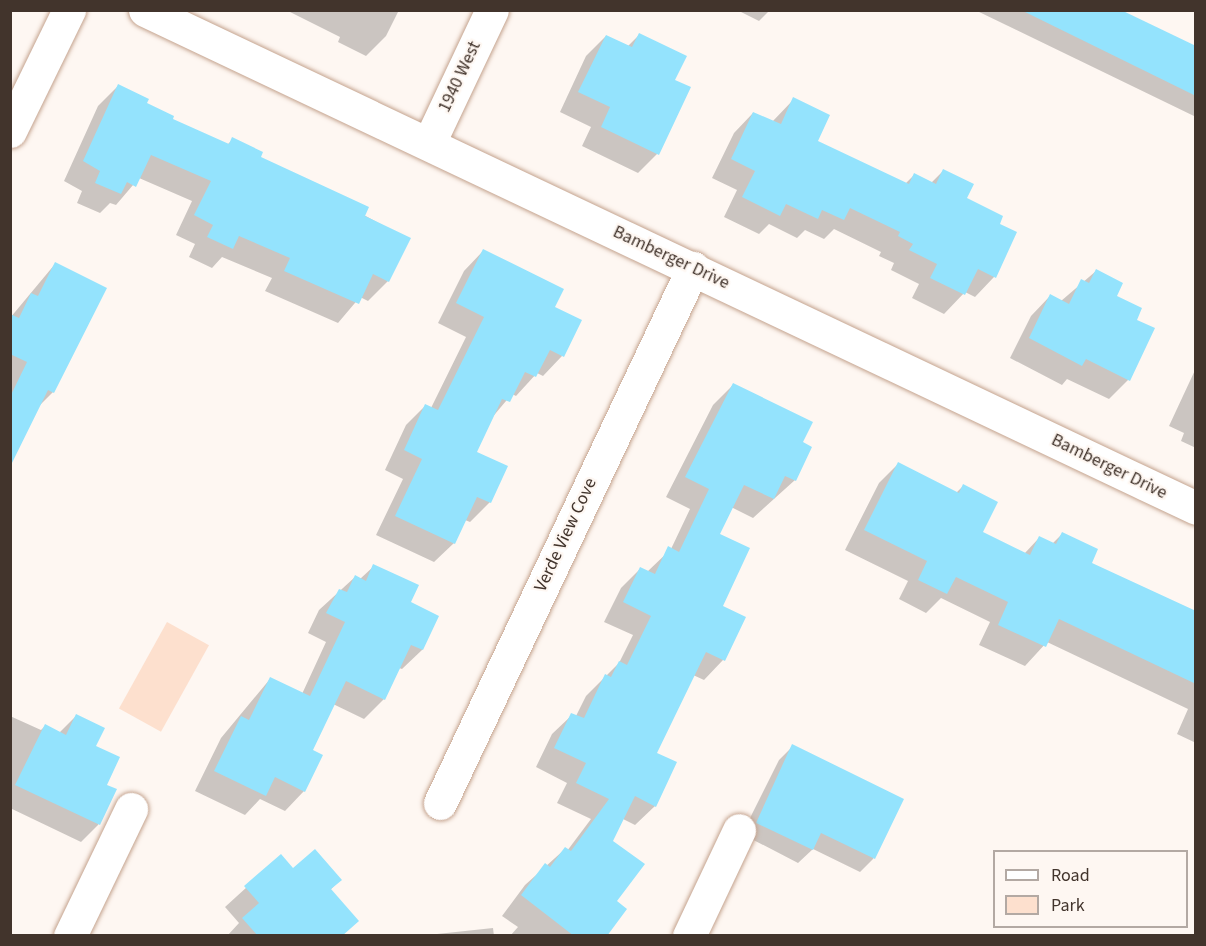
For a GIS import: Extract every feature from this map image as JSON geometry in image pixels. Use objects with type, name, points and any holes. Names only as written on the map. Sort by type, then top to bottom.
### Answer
[{"type":"street","points":[[10,131],[69,10]]},
{"type":"street","name":"Bamberger Drive","points":[[145,10],[1196,508]]},
{"type":"street","name":"1940 West","points":[[429,143],[492,10]]},
{"type":"street","name":"Verde View Cove","points":[[440,803],[693,268]]},
{"type":"street","points":[[70,936],[131,809]]},
{"type":"street","points":[[689,936],[739,830]]},
{"type":"green space","points":[[167,622],[209,645],[161,732],[119,709]]},
{"type":"building","points":[[1021,10],[1121,10],[1196,46],[1196,96]]},
{"type":"building","points":[[639,33],[687,56],[675,80],[691,87],[659,155],[601,127],[610,107],[578,92],[606,35],[632,47]]},
{"type":"building","points":[[118,84],[149,99],[147,103],[174,116],[173,119],[229,144],[232,137],[263,152],[261,157],[369,207],[365,216],[411,238],[389,282],[373,274],[359,304],[284,271],[290,258],[239,236],[233,249],[207,237],[213,225],[194,215],[211,181],[151,155],[136,187],[127,182],[121,194],[95,183],[100,171],[83,161]]},
{"type":"building","points":[[793,97],[830,115],[818,141],[909,184],[914,173],[936,184],[943,169],[974,184],[967,198],[1003,216],[1000,224],[1017,232],[996,278],[978,269],[965,295],[930,278],[937,264],[909,250],[913,244],[898,236],[900,232],[850,208],[844,220],[822,210],[818,219],[786,204],[780,216],[742,197],[755,171],[731,159],[753,112],[781,124]]},
{"type":"building","points":[[483,249],[564,289],[555,307],[582,320],[564,357],[550,350],[536,377],[525,372],[510,402],[502,399],[477,452],[508,466],[491,503],[477,497],[455,544],[395,516],[422,459],[404,450],[425,404],[438,410],[484,317],[456,303]]},
{"type":"building","points":[[55,262],[107,288],[54,393],[48,390],[10,467],[10,397],[27,362],[10,354],[10,314],[19,318],[31,293],[38,296]]},
{"type":"building","points":[[1096,269],[1123,283],[1117,296],[1142,308],[1137,320],[1155,328],[1130,381],[1086,359],[1082,366],[1029,338],[1050,294],[1069,304],[1081,279],[1089,283]]},
{"type":"building","points":[[733,383],[813,422],[803,442],[812,447],[796,481],[785,476],[774,499],[744,485],[720,534],[750,548],[723,606],[746,617],[725,661],[706,652],[657,753],[677,762],[656,807],[635,796],[613,841],[645,864],[617,901],[627,909],[607,936],[574,936],[521,895],[545,863],[550,867],[565,847],[571,851],[609,799],[576,783],[586,763],[554,748],[571,713],[584,718],[605,674],[611,677],[619,661],[627,665],[651,616],[623,602],[640,567],[655,574],[668,546],[679,552],[709,489],[685,477]]},
{"type":"building","points":[[898,462],[959,493],[963,484],[998,502],[983,532],[1030,555],[1039,536],[1056,544],[1062,532],[1098,549],[1092,563],[1196,611],[1196,684],[1059,619],[1046,647],[998,625],[1008,602],[956,577],[947,594],[918,580],[927,561],[864,530]]},
{"type":"building","points":[[373,564],[419,585],[411,602],[439,616],[423,650],[411,645],[385,700],[346,681],[313,750],[323,755],[305,792],[275,777],[266,796],[214,771],[241,716],[249,720],[270,677],[310,696],[345,622],[326,613],[339,589],[347,592],[355,575],[366,581]]},
{"type":"building","points":[[76,714],[105,728],[96,746],[120,757],[107,785],[117,789],[100,825],[15,785],[45,724],[66,735]]},
{"type":"building","points":[[792,744],[904,799],[875,859],[821,833],[813,850],[756,823]]},
{"type":"building","points":[[315,849],[342,880],[331,889],[359,921],[342,936],[258,936],[242,918],[259,903],[244,886],[281,854],[293,868]]}]
